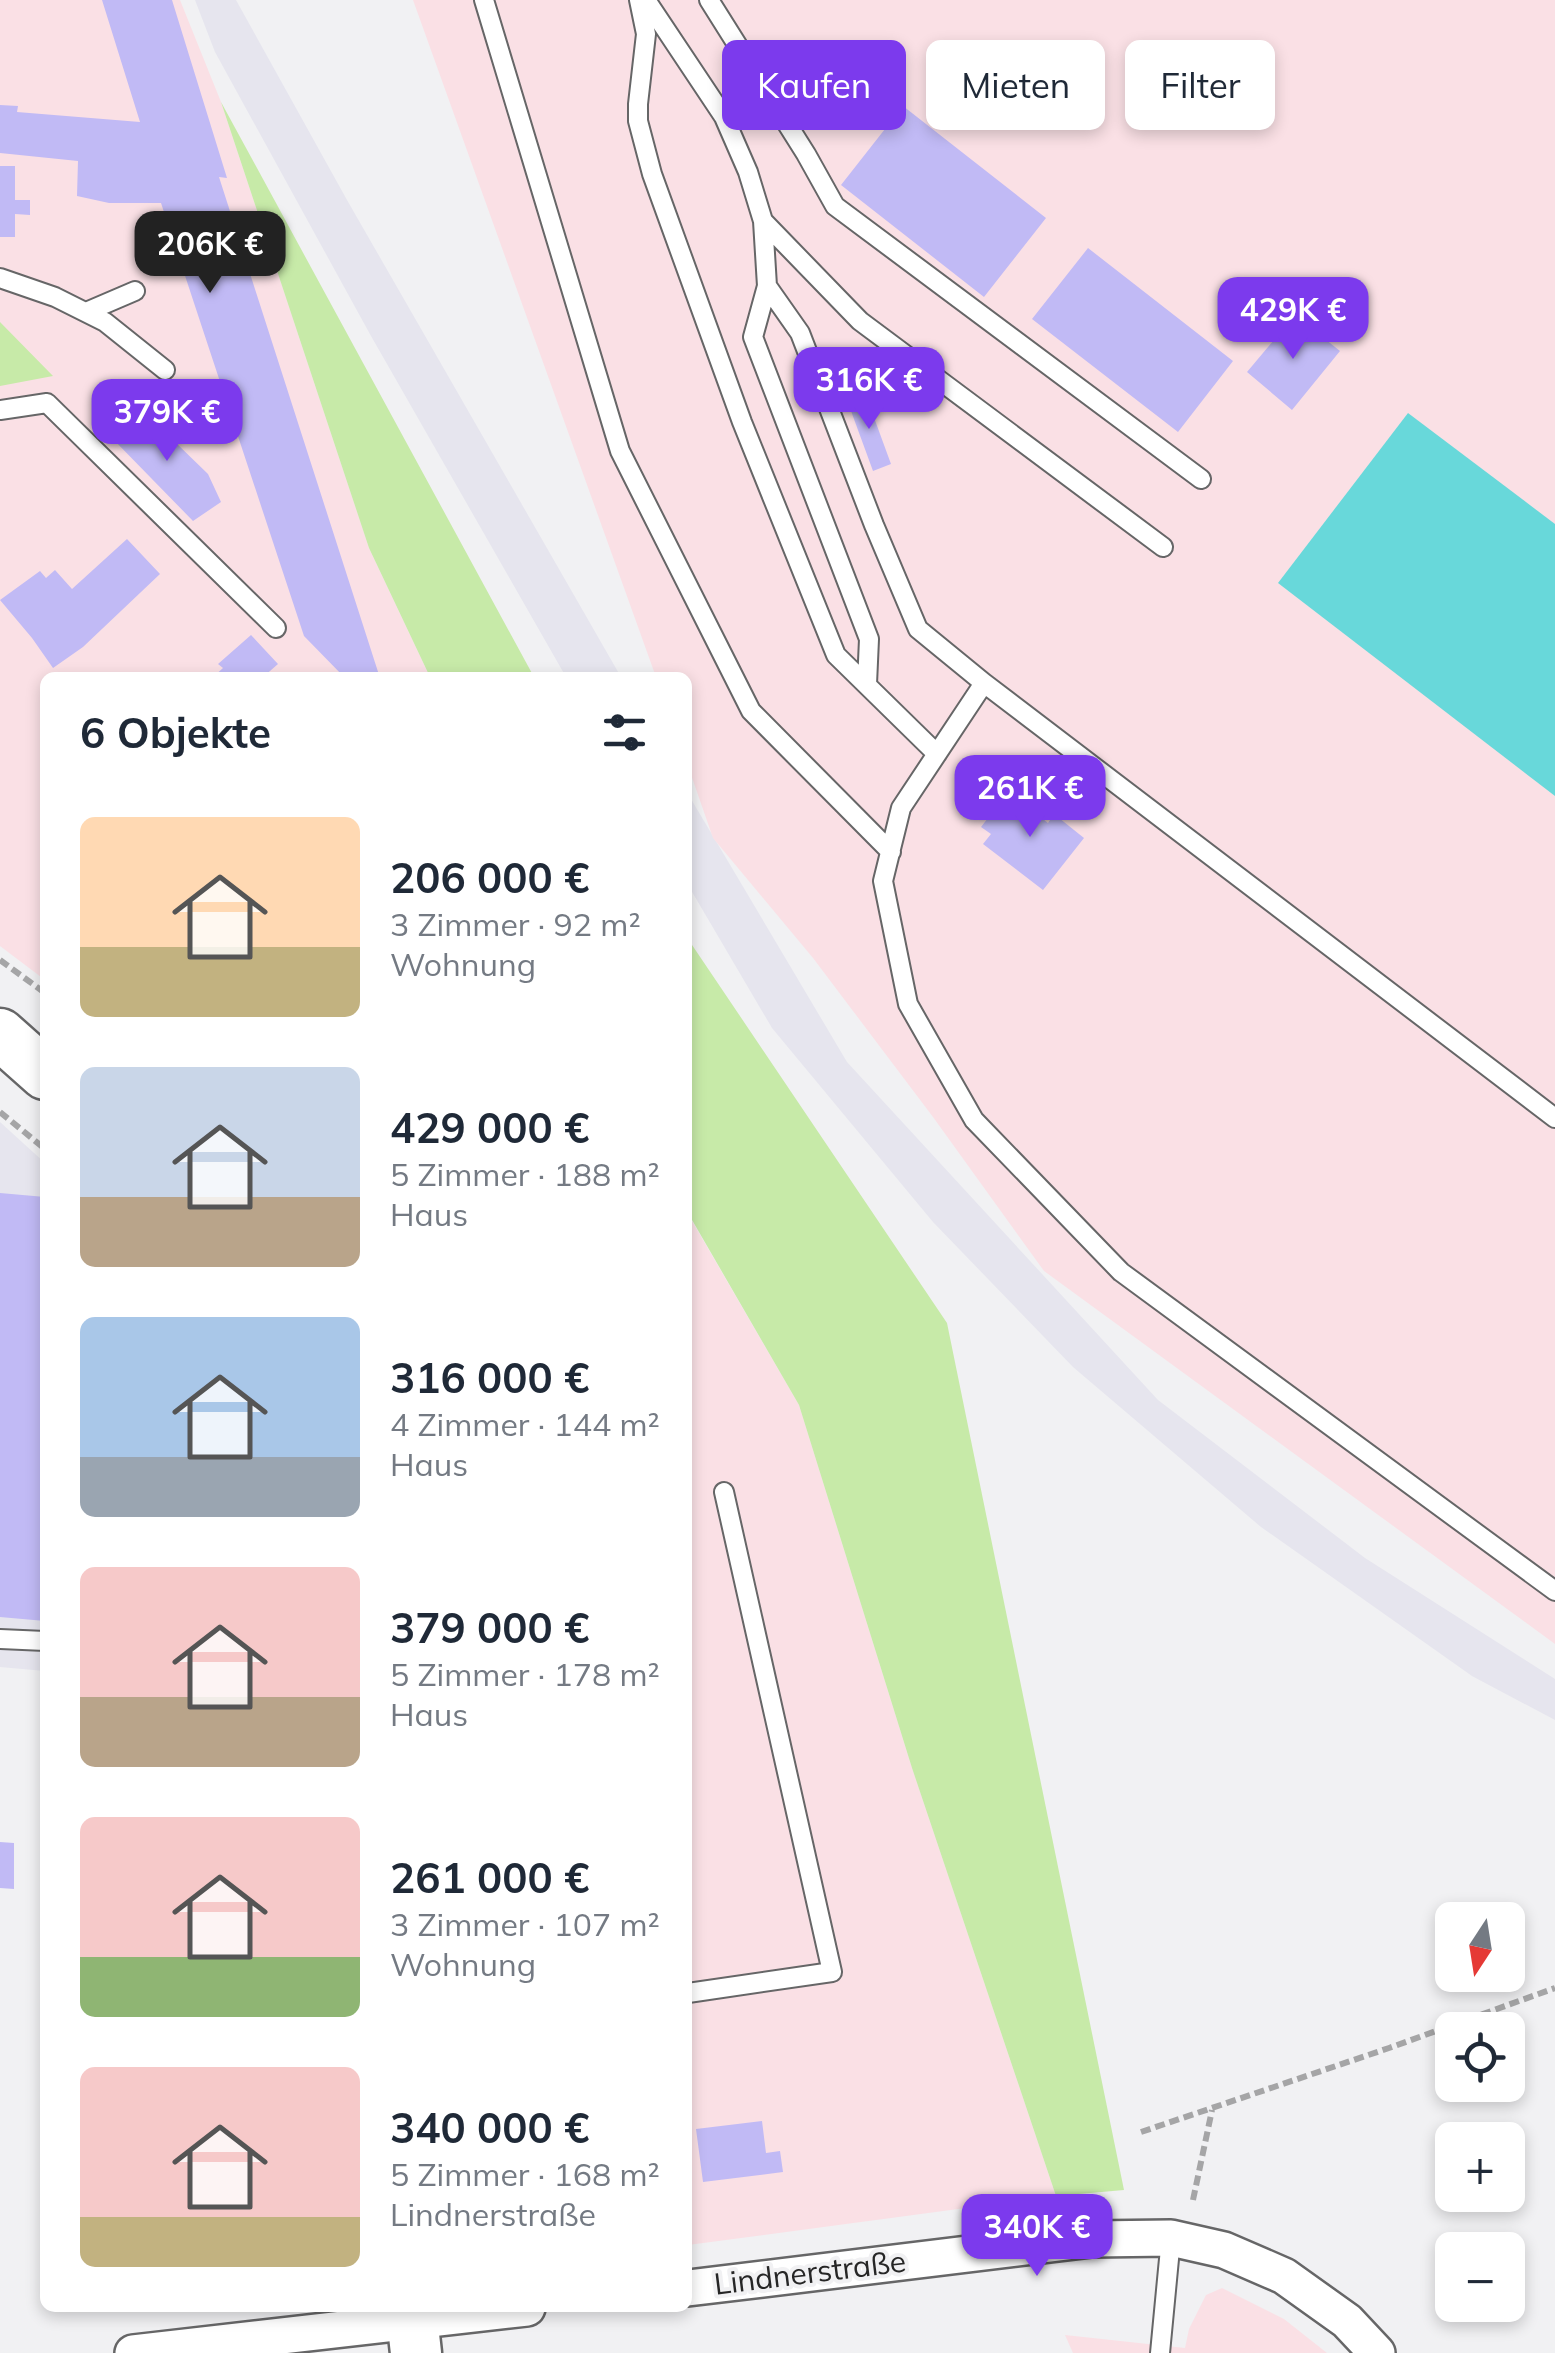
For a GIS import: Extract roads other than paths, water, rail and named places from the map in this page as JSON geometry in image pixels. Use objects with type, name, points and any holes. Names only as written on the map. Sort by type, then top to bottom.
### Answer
[{"type":"street","points":[[1,1037],[40,1070]]},
{"type":"street","name":"Lindnerstraße","points":[[692,2288],[1092,2239],[1171,2238],[1224,2250],[1284,2276],[1348,2322],[1377,2353]]},
{"type":"street","points":[[133,2353],[413,2327],[503,2312]]},
{"type":"lane","points":[[484,0],[620,451],[751,711],[891,852]]},
{"type":"lane","points":[[642,0],[646,34],[638,121],[652,174],[742,422],[836,655],[937,754]]},
{"type":"lane","points":[[642,0],[724,116],[764,220],[768,286],[753,337],[870,640],[867,684]]},
{"type":"lane","points":[[709,0],[835,206],[1201,479]]},
{"type":"lane","points":[[764,220],[860,320],[1163,547]]},
{"type":"lane","points":[[0,278],[105,322],[164,370]]},
{"type":"lane","points":[[768,286],[800,333],[918,629],[984,684],[1555,1118]]},
{"type":"lane","points":[[86,312],[135,292]]},
{"type":"lane","points":[[0,410],[47,402],[276,628]]},
{"type":"lane","points":[[984,684],[902,808],[884,880],[908,1004],[974,1120],[1121,1272],[1555,1592]]},
{"type":"lane","points":[[692,1992],[832,1972],[724,1492]]},
{"type":"lane","points":[[0,1639],[40,1641]]},
{"type":"lane","points":[[1160,2353],[1171,2238]]},
{"type":"water","points":[[1408,413],[1555,524],[1555,796],[1278,583]]}]
